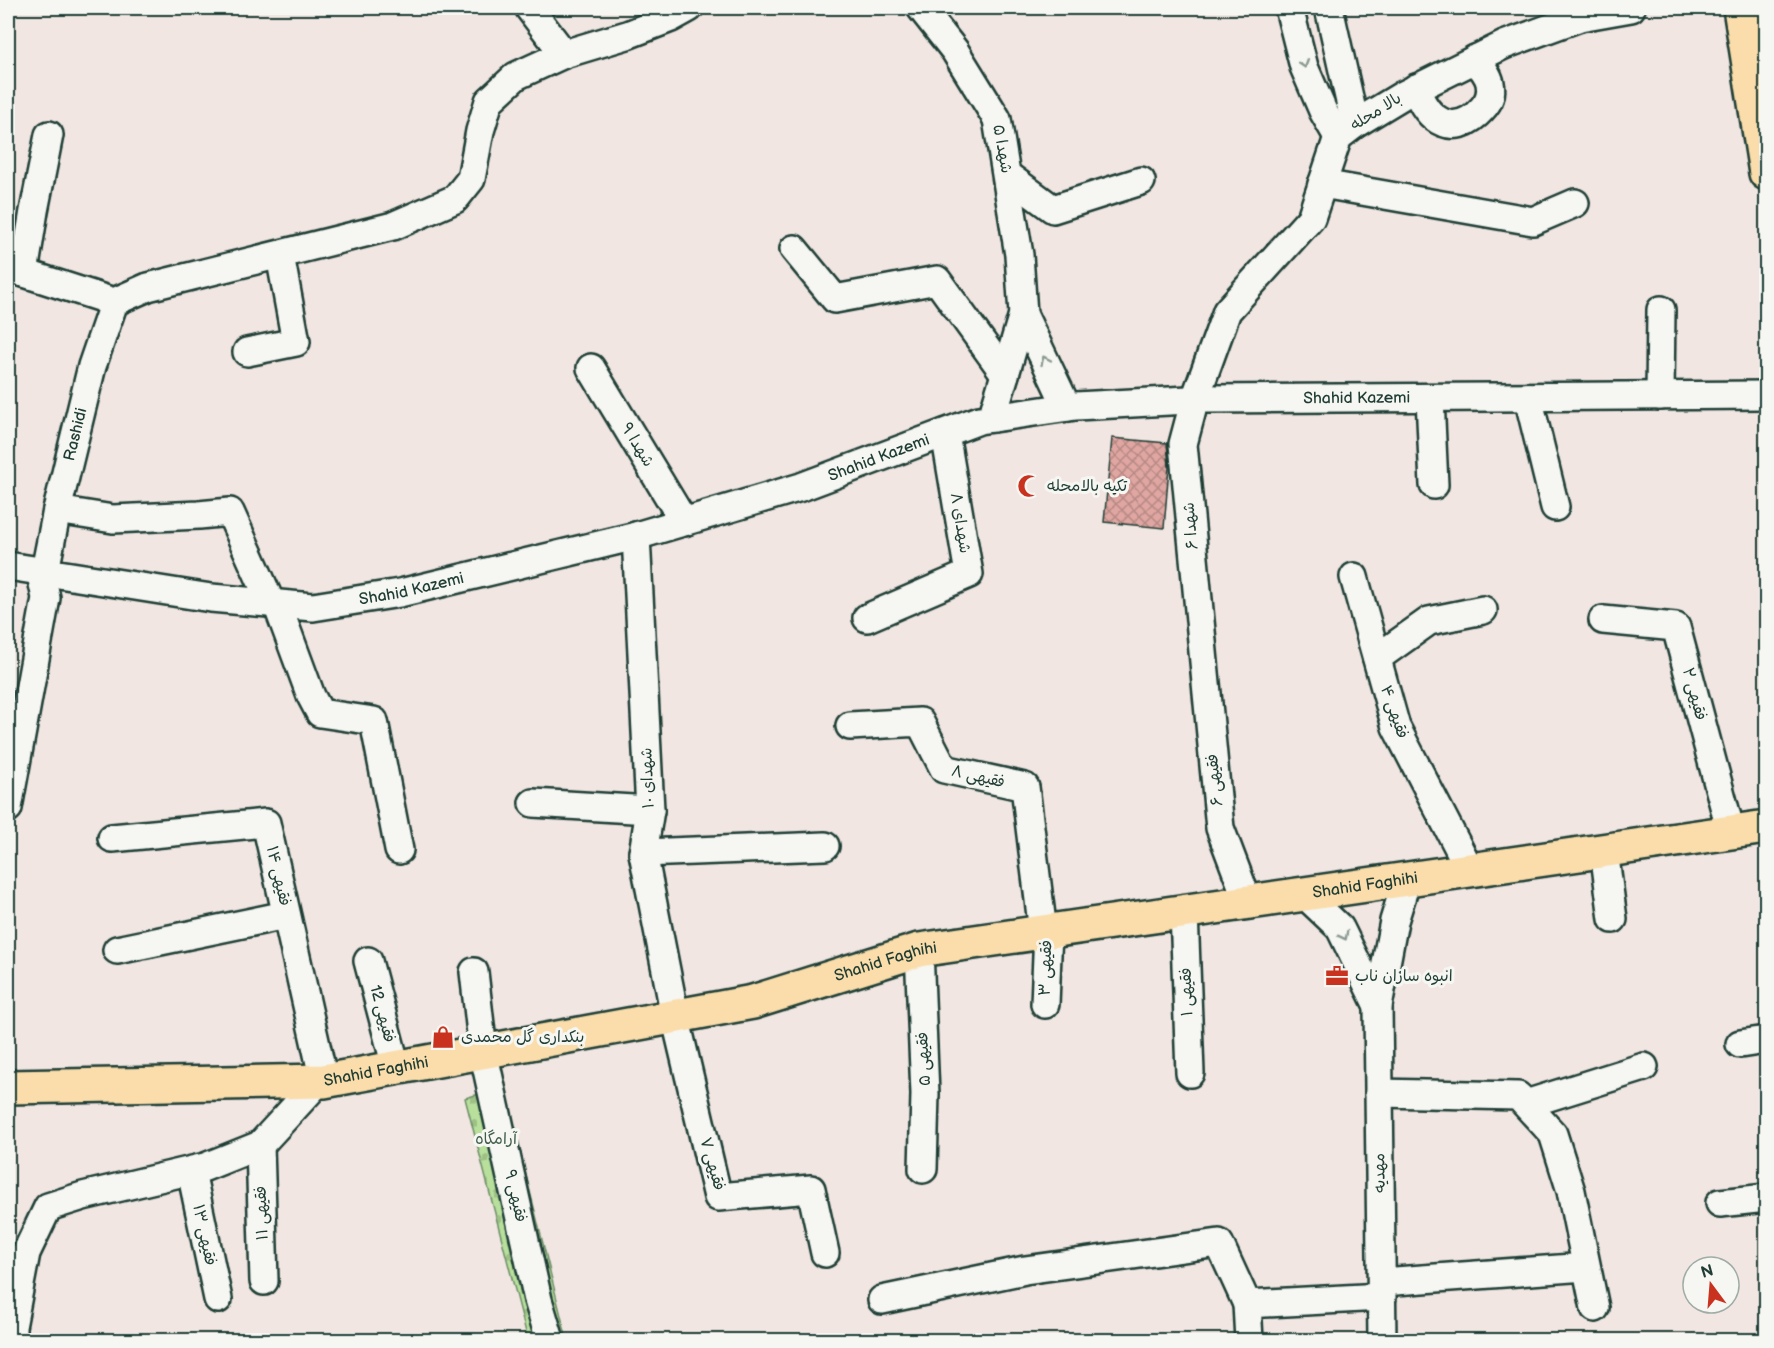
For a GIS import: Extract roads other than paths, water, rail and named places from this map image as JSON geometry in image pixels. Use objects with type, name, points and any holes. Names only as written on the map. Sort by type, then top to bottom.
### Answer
[{"type":"main road","points":[[1740,8],[1767,173]]},
{"type":"main road","points":[[1765,8],[1767,15]]},
{"type":"main road","name":"Shahid Faghihi","points":[[8,1087],[321,1081],[753,1002],[919,950],[1767,827]]},
{"type":"street","points":[[529,8],[564,54]]},
{"type":"street","name":"شهدا ۵","points":[[921,8],[955,51],[997,119],[1019,255],[1023,314],[992,418]]},
{"type":"street","points":[[1288,8],[1304,67],[1323,111],[1347,131]]},
{"type":"street","points":[[1329,8],[1347,131]]},
{"type":"street","name":"بالا محله","points":[[1195,399],[1227,312],[1311,218],[1322,184],[1347,131],[1416,88],[1504,45],[1580,17],[1631,8]]},
{"type":"street","points":[[49,135],[34,211],[16,269],[114,302],[148,287],[393,226],[455,199],[471,179],[480,131],[489,101],[516,76],[564,54],[627,35],[681,10]]},
{"type":"street","points":[[1416,88],[1424,107],[1439,121],[1456,125],[1472,120],[1486,105],[1490,93],[1488,76],[1475,59]]},
{"type":"street","points":[[1006,175],[1053,209],[1141,181]]},
{"type":"street","points":[[1322,184],[1533,221],[1575,203]]},
{"type":"street","points":[[794,249],[835,299],[937,280],[1005,374]]},
{"type":"street","points":[[247,352],[296,342],[280,255]]},
{"type":"street","name":"Rashidi","points":[[42,570],[92,366],[114,302]]},
{"type":"street","points":[[1660,310],[1660,396]]},
{"type":"street","name":"شهدا ۵","points":[[1023,314],[1067,407]]},
{"type":"street","name":"شهدا ۹","points":[[591,368],[684,522]]},
{"type":"street","name":"Shahid Kazemi","points":[[8,566],[212,598],[313,607],[400,593],[636,536],[801,486],[979,420],[1067,407],[1195,399],[1767,395]]},
{"type":"street","points":[[1528,397],[1555,507]]},
{"type":"street","points":[[1430,398],[1434,485]]},
{"type":"street","name":"شهدا ۶","points":[[1195,399],[1183,444],[1202,653]]},
{"type":"street","name":"شهدای ۸","points":[[867,618],[969,574],[945,433]]},
{"type":"street","points":[[57,510],[113,519],[199,516],[230,512],[274,604],[320,714],[374,721],[399,850]]},
{"type":"street","name":"شهدای ۱۰","points":[[636,536],[650,810],[643,853],[675,1016]]},
{"type":"street","points":[[8,808],[46,598],[42,570]]},
{"type":"street","name":"فقیهی ۴","points":[[1354,578],[1396,728],[1470,870]]},
{"type":"street","points":[[1377,658],[1429,621],[1484,610]]},
{"type":"street","name":"فقیهی ۲","points":[[1603,620],[1676,627],[1731,832]]},
{"type":"street","name":"فقیهی ۶","points":[[1202,653],[1220,828],[1248,902]]},
{"type":"street","name":"فقیهی ۸","points":[[850,726],[920,722],[944,769],[1025,787],[1045,932]]},
{"type":"street","points":[[533,803],[650,810]]},
{"type":"street","name":"فقیهی ۱۴","points":[[112,838],[266,823],[321,1081]]},
{"type":"street","points":[[643,853],[825,846]]},
{"type":"street","points":[[1604,850],[1613,919]]},
{"type":"street","points":[[1378,1006],[1394,921],[1407,879]]},
{"type":"street","points":[[1304,894],[1340,928],[1378,1006]]},
{"type":"street","name":"فقیهی ۱","points":[[1184,912],[1190,1073]]},
{"type":"street","points":[[117,950],[286,915]]},
{"type":"street","name":"فقیهی ۳","points":[[1045,932],[1045,1004]]},
{"type":"street","name":"فقیهی ۵","points":[[919,950],[925,1094],[923,1168]]},
{"type":"street","name":"فقیهی 12","points":[[368,961],[396,1067]]},
{"type":"street","name":"فقیهی ۹","points":[[474,972],[483,1051],[538,1300],[550,1341]]},
{"type":"street","name":"مهدیه","points":[[1378,1006],[1382,1341]]},
{"type":"street","name":"فقیهی ۷","points":[[675,1016],[718,1197],[811,1189],[825,1253]]},
{"type":"street","points":[[1740,1044],[1767,1040]]},
{"type":"street","points":[[1526,1104],[1644,1067]]},
{"type":"street","points":[[10,1332],[26,1253],[48,1207],[83,1196],[205,1167],[260,1145],[321,1081]]},
{"type":"street","points":[[1379,1093],[1518,1096],[1553,1134],[1571,1191],[1595,1308]]},
{"type":"street","name":"فقیهی ۱۱","points":[[260,1145],[264,1281]]},
{"type":"street","name":"فقیهی ۱۳","points":[[191,1171],[218,1299]]},
{"type":"street","points":[[1720,1203],[1767,1198]]},
{"type":"street","points":[[882,1300],[1025,1270],[1219,1243],[1246,1304],[1249,1341]]},
{"type":"street","points":[[1246,1304],[1586,1267]]},
{"type":"place","name":"تکیه بالامحله","points":[[1029,486]]},
{"type":"place","name":"انبوه سازان ناب","points":[[1337,976]]},
{"type":"place","name":"بنکداری گل محمدی","points":[[443,1037]]},
{"type":"park label","name":"آرامگاه","points":[[496,1139]]}]
